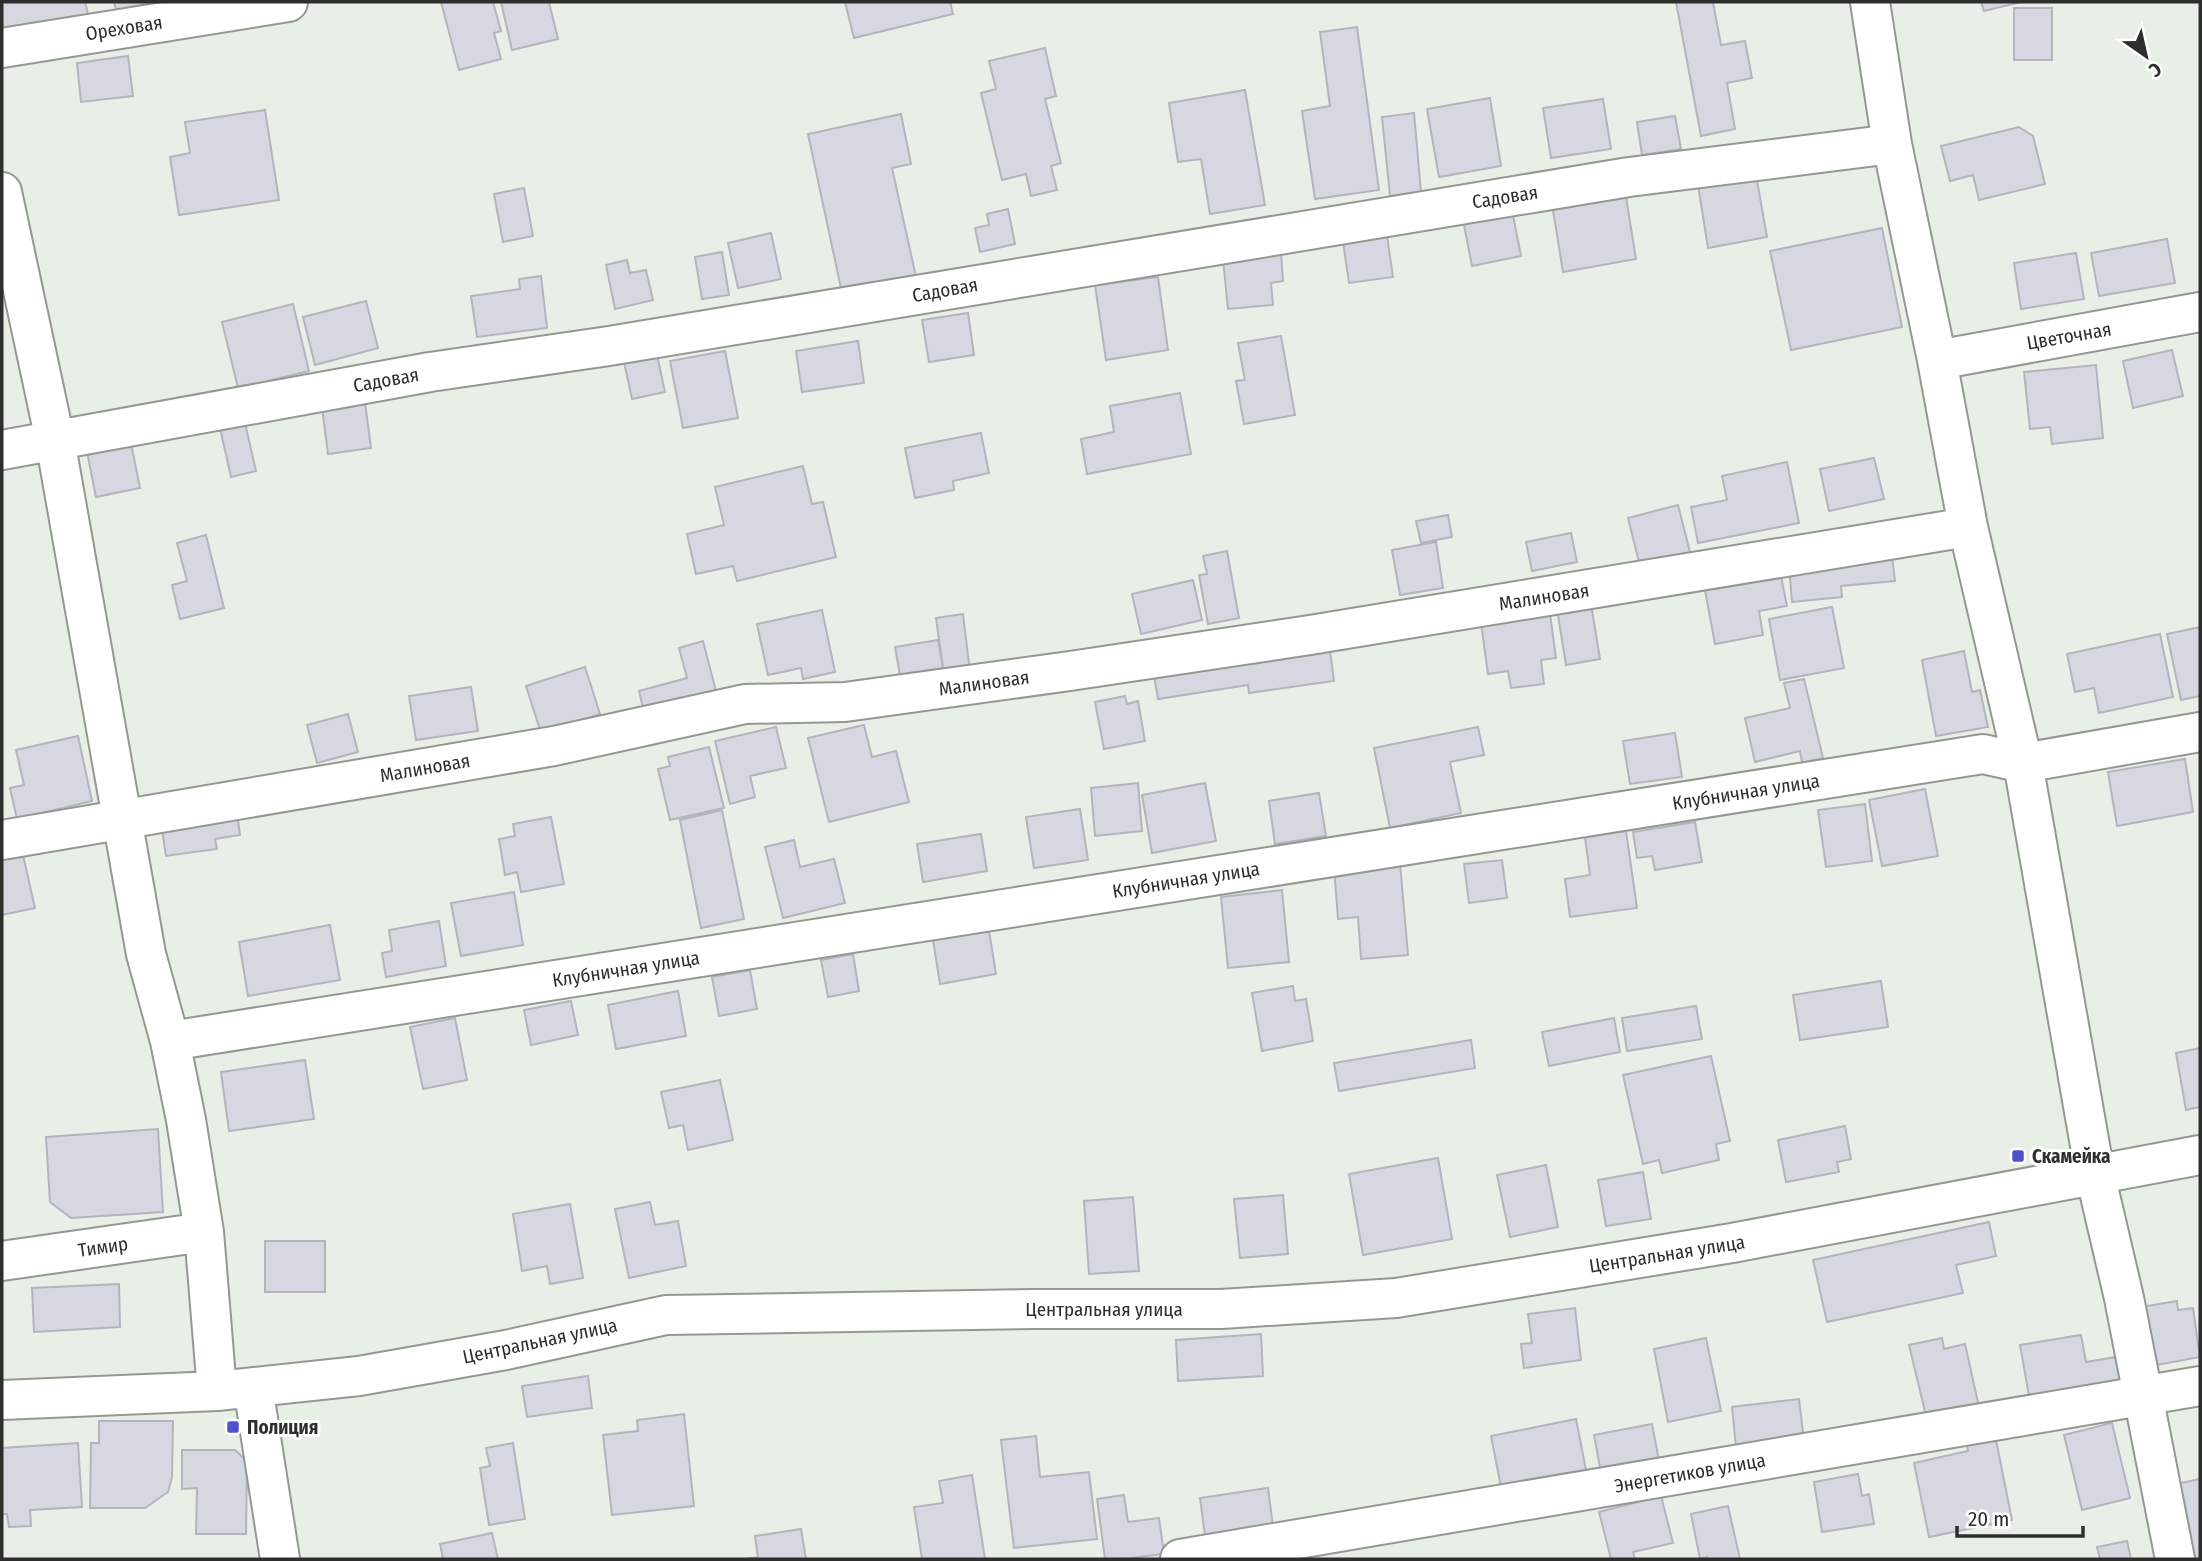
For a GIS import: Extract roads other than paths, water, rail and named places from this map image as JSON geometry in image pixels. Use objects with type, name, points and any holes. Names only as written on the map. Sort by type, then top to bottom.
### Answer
[{"type":"street","name":"Ореховая","points":[[2,48],[288,2]]},
{"type":"street","points":[[1870,2],[1892,144],[1968,527],[2023,763],[2095,1174],[2144,1396],[2175,1559]]},
{"type":"street","name":"Садовая","points":[[2,450],[430,372],[609,346],[1629,177],[1892,144]]},
{"type":"street","points":[[2,192],[55,440],[146,954],[170,1041],[235,1389],[279,1559]]},
{"type":"street","name":"Цветочная","points":[[1937,360],[2200,312]]},
{"type":"street","name":"Малиновая","points":[[2,840],[554,746],[745,704],[845,702],[1057,673],[1968,527]]},
{"type":"street","name":"Клубничная улица","points":[[170,1041],[1983,754],[2023,763],[2200,732]]},
{"type":"street","name":"Центральная улица","points":[[2,1400],[235,1389],[359,1376],[506,1350],[666,1315],[1221,1309],[1396,1298],[1732,1243],[2200,1156]]},
{"type":"street","name":"Тимир","points":[[2,1261],[204,1232]]},
{"type":"street","name":"Энергетиков улица","points":[[1180,1559],[2200,1386]]},
{"type":"place","name":"Скамейка","points":[[2018,1156]]},
{"type":"place","name":"Полиция","points":[[233,1427]]}]
